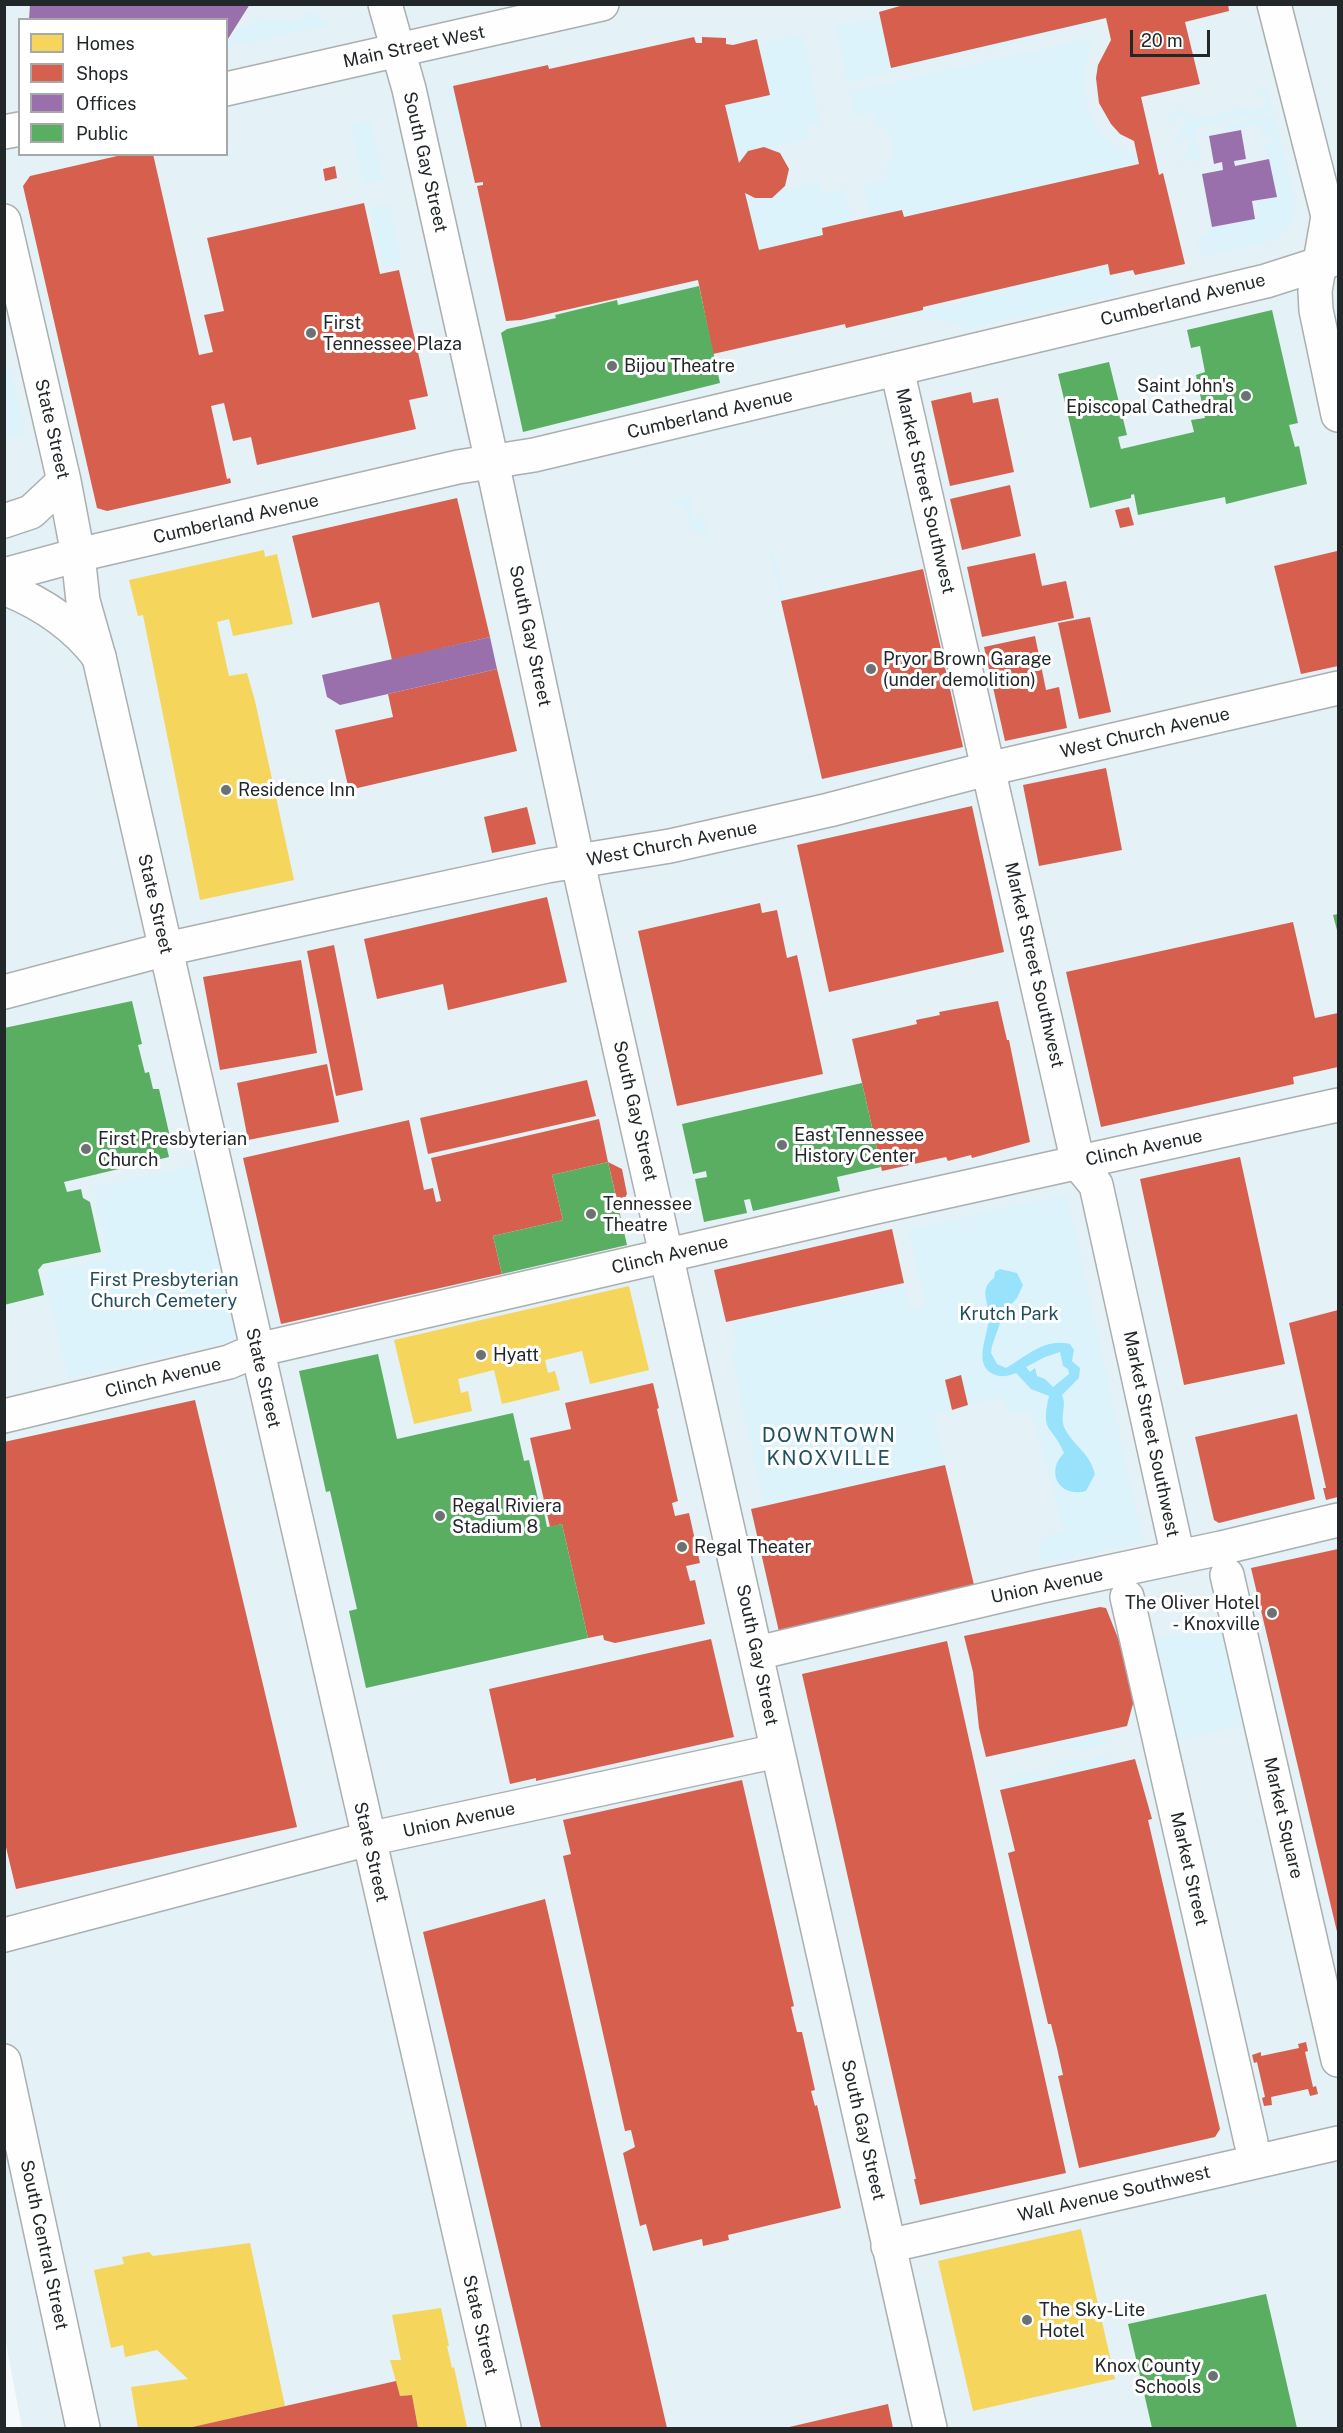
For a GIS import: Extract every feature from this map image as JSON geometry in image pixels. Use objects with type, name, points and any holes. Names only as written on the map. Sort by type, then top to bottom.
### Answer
[{"type":"main road","name":"South Gay Street","points":[[385,4],[399,51],[492,462],[578,863],[930,2428]]},
{"type":"main road","name":"Main Street West","points":[[228,89],[602,4]]},
{"type":"main road","points":[[1274,4],[1328,216],[1329,260],[1315,291],[1316,310],[1338,416]]},
{"type":"main road","name":"State Street","points":[[4,221],[64,481],[78,555],[83,602],[99,657],[504,2428]]},
{"type":"main road","name":"Cumberland Avenue","points":[[4,575],[78,555],[458,467],[534,455],[897,369],[1266,280],[1329,260]]},
{"type":"main road","name":"Market Street Southwest","points":[[897,369],[1078,1163],[1096,1185],[1178,1557]]},
{"type":"main road","points":[[4,520],[31,512],[64,481]]},
{"type":"main road","points":[[4,588],[29,598],[55,614],[87,641],[99,657]]},
{"type":"main road","name":"West Church Avenue","points":[[4,992],[166,950],[472,882],[547,866],[578,863],[670,846],[829,810],[990,769],[1338,688]]},
{"type":"main road","name":"Clinch Avenue","points":[[4,1416],[229,1362],[256,1350],[1338,1105]]},
{"type":"main road","name":"Union Avenue","points":[[756,1653],[1338,1520]]},
{"type":"main road","name":"Market Square","points":[[1227,1575],[1338,2060]]},
{"type":"main road","name":"Market Street","points":[[1127,1597],[1251,2142]]},
{"type":"main road","name":"Union Avenue","points":[[4,1935],[368,1839],[777,1751]]},
{"type":"main road","name":"South Central Street","points":[[4,2061],[83,2428]]},
{"type":"main road","name":"Wall Avenue Southwest","points":[[888,2246],[1338,2143]]},
{"type":"shaded area","points":[[4,5],[1338,5],[1338,2428],[22,2428],[4,2333]]},
{"type":"green space","points":[[308,11],[326,22],[327,26],[228,47],[238,28],[277,18],[286,22],[294,22]]},
{"type":"green space","points":[[880,18],[892,68],[1089,22],[1090,26],[848,82],[836,27]]},
{"type":"green space","points":[[803,35],[821,123],[807,126],[809,139],[779,146],[776,150],[765,147],[754,148],[746,153],[739,163],[725,105],[770,95],[758,45]]},
{"type":"green space","points":[[1093,38],[1085,74],[1088,109],[1094,124],[1105,137],[1119,148],[1137,156],[1139,164],[904,217],[902,210],[870,217],[863,185],[888,179],[885,164],[891,163],[893,146],[891,137],[882,123],[876,124],[874,112],[855,116],[850,92]]},
{"type":"green space","points":[[453,86],[462,125],[456,126],[447,88]]},
{"type":"green space","points":[[1268,88],[1273,111],[1203,126],[1194,133],[1201,159],[1199,163],[1188,157],[1182,167],[1180,165],[1193,141],[1184,136],[1176,147],[1176,140],[1188,118],[1178,113],[1171,125],[1169,118],[1173,110],[1178,109],[1201,121],[1205,114],[1216,119],[1221,110],[1231,115],[1237,105],[1247,112],[1261,109],[1268,99],[1256,91]]},
{"type":"green space","points":[[1274,114],[1294,196],[1295,214],[1275,240],[1204,257],[1200,252],[1197,239],[1199,236],[1208,234],[1208,228],[1260,218],[1257,200],[1276,197],[1265,145],[1274,141],[1271,136],[1262,136],[1260,124],[1225,131],[1223,126]]},
{"type":"green space","points":[[370,120],[383,180],[364,184],[351,124]]},
{"type":"green space","points":[[819,182],[822,194],[844,189],[852,221],[822,228],[823,235],[759,250],[745,193],[761,199],[771,197],[784,188],[790,189]]},
{"type":"green space","points":[[389,204],[402,263],[383,267],[370,208]]},
{"type":"green space","points":[[1108,264],[1110,274],[1116,273],[1120,293],[968,329],[941,320],[914,318],[896,320],[895,317],[923,310],[923,307],[944,303],[946,307],[962,304],[961,298],[1069,273],[1070,278],[1080,276],[1080,271]]},
{"type":"green space","points":[[11,371],[25,434],[8,437],[5,421],[4,372]]},
{"type":"green space","points":[[691,497],[693,518],[705,519],[708,538],[691,529],[684,506],[668,504],[669,501]]},
{"type":"green space","points":[[768,549],[773,552],[785,601],[781,601]]},
{"type":"green space","name":"First Presbyterian Church Cemetery","points":[[201,1162],[241,1339],[68,1378],[44,1273],[108,1258],[93,1187],[176,1170]]},
{"type":"green space","name":"Krutch Park","points":[[1067,1194],[1143,1542],[1041,1564],[1039,1549],[1042,1540],[1064,1531],[1032,1411],[1019,1414],[1010,1412],[1001,1397],[933,1415],[945,1465],[764,1505],[731,1351],[737,1349],[732,1321],[904,1283],[910,1310],[926,1306],[908,1230]]},
{"type":"green space","points":[[1222,1623],[1246,1724],[1175,1741],[1151,1640]]},
{"type":"green space","points":[[1108,1730],[1104,1744],[1093,1746],[1086,1752],[1073,1747],[1061,1748],[1052,1742]]},
{"type":"green space","points":[[1102,1755],[1114,1764],[1004,1789],[1002,1783],[1010,1781],[1019,1772],[1047,1776],[1065,1759],[1089,1762]]},
{"type":"water","points":[[1000,1269],[1017,1273],[1023,1285],[1017,1298],[1004,1312],[992,1346],[991,1353],[997,1364],[1006,1368],[1036,1349],[1052,1344],[1070,1344],[1074,1350],[1072,1361],[1080,1368],[1079,1378],[1062,1395],[1063,1423],[1069,1436],[1092,1465],[1095,1474],[1086,1491],[1068,1491],[1062,1487],[1055,1475],[1058,1460],[1064,1453],[1047,1423],[1049,1396],[1031,1389],[1016,1373],[1005,1376],[993,1374],[984,1363],[983,1348],[989,1317],[985,1291],[989,1282],[994,1278],[995,1272]],"holes":[[[1060,1352],[1063,1366],[1068,1369],[1069,1374],[1053,1387],[1045,1379],[1037,1376],[1035,1368],[1030,1372],[1026,1367]]]},
{"type":"building: Homes","name":"Residence Inn","points":[[264,550],[265,557],[277,554],[293,624],[233,636],[229,619],[217,622],[229,676],[247,673],[294,880],[200,900],[143,615],[138,616],[129,580]]},
{"type":"building: Homes","name":"Hyatt","points":[[629,1286],[649,1370],[590,1384],[582,1351],[545,1360],[548,1373],[555,1371],[560,1390],[502,1404],[494,1370],[458,1379],[461,1393],[468,1391],[472,1411],[414,1424],[394,1340]]},
{"type":"building: Homes","name":"The Sky-Lite Hotel","points":[[1081,2229],[1115,2379],[973,2411],[938,2261]]},
{"type":"building: Homes","points":[[250,2243],[285,2406],[189,2428],[138,2428],[131,2387],[188,2379],[157,2350],[125,2357],[123,2345],[111,2348],[94,2270],[124,2264],[122,2257],[149,2252],[153,2256]]},
{"type":"building: Homes","points":[[441,2308],[449,2346],[447,2346],[467,2427],[465,2428],[418,2428],[412,2395],[400,2396],[390,2360],[401,2360],[392,2315]]},
{"type":"building: Shops","points":[[907,4],[1228,4],[1229,11],[1185,22],[1200,84],[1141,97],[1159,175],[1163,173],[1185,264],[1135,275],[1133,270],[1110,275],[1108,264],[923,307],[923,310],[846,328],[845,324],[713,354],[698,280],[521,320],[506,321],[477,186],[483,185],[483,182],[475,183],[453,86],[548,65],[549,69],[694,37],[696,43],[702,43],[702,37],[726,38],[726,44],[733,45],[757,39],[770,95],[725,105],[739,163],[748,151],[764,147],[780,153],[789,169],[785,186],[772,198],[755,198],[745,193],[759,250],[823,235],[822,228],[852,221],[902,210],[904,217],[1139,164],[1134,141],[1120,134],[1111,124],[1099,103],[1096,78],[1098,65],[1111,40],[1106,18],[891,68],[879,12]]},
{"type":"building: Shops","points":[[117,156],[153,156],[199,355],[213,352],[204,315],[224,311],[207,238],[364,203],[380,274],[399,270],[428,396],[409,400],[416,429],[257,465],[251,437],[233,441],[224,403],[211,406],[227,479],[230,478],[231,483],[107,511],[97,508],[23,186],[30,176]]},
{"type":"building: Shops","points":[[335,166],[337,178],[325,181],[323,169]]},
{"type":"building: Shops","points":[[971,392],[973,403],[998,398],[1014,472],[950,486],[931,401]]},
{"type":"building: Shops","points":[[1010,485],[1021,536],[962,550],[950,499]]},
{"type":"building: Shops","points":[[457,498],[490,637],[392,660],[379,602],[312,618],[292,536]]},
{"type":"building: Shops","points":[[1129,507],[1134,525],[1120,528],[1115,510]]},
{"type":"building: Shops","points":[[1337,551],[1338,666],[1301,674],[1274,566]]},
{"type":"building: Shops","points":[[1035,553],[1042,586],[1066,581],[1074,618],[982,637],[967,567]]},
{"type":"building: Shops","name":"Pryor Brown Garage (under demolition)","points":[[923,569],[963,747],[822,779],[781,601]]},
{"type":"building: Shops","points":[[1090,617],[1111,712],[1079,719],[1058,623]]},
{"type":"building: Shops","points":[[1035,636],[1046,690],[1059,687],[1067,728],[1005,741],[984,647]]},
{"type":"building: Shops","points":[[497,669],[517,751],[349,790],[335,730],[393,717],[388,694]]},
{"type":"building: Shops","points":[[1106,768],[1122,850],[1039,866],[1023,785]]},
{"type":"building: Shops","points":[[972,806],[1004,952],[829,992],[797,845]]},
{"type":"building: Shops","points":[[527,807],[536,844],[492,853],[484,817]]},
{"type":"building: Shops","points":[[547,897],[567,982],[448,1010],[443,984],[377,999],[364,939]]},
{"type":"building: Shops","points":[[760,903],[762,913],[777,910],[787,958],[797,955],[823,1074],[677,1106],[638,931]]},
{"type":"building: Shops","points":[[1293,922],[1315,1018],[1338,1013],[1338,1067],[1293,1077],[1294,1084],[1101,1127],[1066,972]]},
{"type":"building: Shops","points":[[334,945],[363,1090],[336,1096],[307,951]]},
{"type":"building: Shops","points":[[301,960],[317,1053],[220,1070],[203,977]]},
{"type":"building: Shops","points":[[998,1001],[1007,1040],[1009,1040],[1030,1142],[972,1158],[971,1155],[948,1161],[946,1157],[882,1171],[852,1039],[917,1024],[916,1020],[940,1015],[939,1012]]},
{"type":"building: Shops","points":[[327,1064],[339,1122],[248,1140],[237,1083]]},
{"type":"building: Shops","points":[[587,1080],[596,1116],[428,1154],[420,1118]]},
{"type":"building: Shops","points":[[599,1119],[608,1162],[552,1175],[563,1220],[493,1236],[502,1274],[281,1324],[243,1158],[409,1120],[424,1190],[433,1188],[436,1202],[441,1201],[431,1158]]},
{"type":"building: Shops","points":[[1240,1157],[1285,1364],[1184,1385],[1140,1179]]},
{"type":"building: Shops","points":[[608,1162],[622,1169],[627,1194],[619,1209]]},
{"type":"building: Shops","points":[[892,1229],[904,1283],[726,1322],[714,1270]]},
{"type":"building: Shops","points":[[1338,1310],[1338,1497],[1326,1500],[1323,1488],[1326,1488],[1289,1323]]},
{"type":"building: Shops","points":[[961,1375],[968,1405],[952,1410],[945,1380]]},
{"type":"building: Shops","points":[[653,1383],[678,1501],[672,1503],[675,1516],[689,1513],[700,1563],[686,1566],[690,1581],[695,1580],[705,1624],[615,1643],[604,1640],[603,1635],[588,1638],[562,1524],[550,1527],[530,1438],[571,1429],[565,1403]]},
{"type":"building: Shops","points":[[195,1400],[297,1827],[16,1889],[4,1839],[4,1442]]},
{"type":"building: Shops","points":[[1297,1414],[1315,1499],[1219,1523],[1214,1520],[1195,1437]]},
{"type":"building: Shops","points":[[945,1465],[976,1593],[780,1636],[751,1509]]},
{"type":"building: Shops","points":[[1338,1549],[1338,1936],[1251,1568]]},
{"type":"building: Shops","points":[[1100,1607],[1106,1608],[1118,1638],[1134,1700],[1127,1726],[986,1757],[979,1728],[973,1672],[964,1636]]},
{"type":"building: Shops","points":[[711,1639],[734,1737],[536,1781],[536,1778],[510,1784],[489,1689]]},
{"type":"building: Shops","points":[[947,1641],[1066,2173],[920,2205],[802,1674]]},
{"type":"building: Shops","points":[[1135,1759],[1152,1819],[1148,1820],[1220,2129],[1215,2137],[1079,2168],[1058,2076],[1063,2075],[1057,2048],[1051,2024],[1048,2024],[1008,1853],[1015,1851],[1000,1790]]},
{"type":"building: Shops","points":[[742,1780],[794,2006],[791,2007],[797,2032],[802,2032],[815,2090],[811,2091],[815,2106],[817,2105],[841,2208],[728,2235],[729,2240],[703,2246],[702,2239],[653,2251],[646,2224],[640,2226],[623,2153],[635,2147],[631,2130],[625,2131],[563,1856],[571,1854],[563,1820]]},
{"type":"building: Shops","points":[[545,1899],[667,2428],[541,2428],[423,1932]]},
{"type":"building: Shops","points":[[1306,2042],[1308,2051],[1305,2052],[1313,2087],[1316,2086],[1318,2094],[1310,2096],[1308,2089],[1271,2097],[1272,2105],[1264,2106],[1262,2098],[1265,2097],[1257,2062],[1254,2063],[1252,2055],[1261,2052],[1261,2056],[1299,2048],[1298,2044]]},
{"type":"building: Shops","points":[[396,2381],[400,2396],[412,2395],[418,2428],[188,2428]]},
{"type":"building: Shops","points":[[888,2404],[893,2428],[785,2428]]},
{"type":"building: Offices","points":[[30,4],[250,4],[228,39],[228,18],[29,18]]},
{"type":"building: Offices","points":[[1241,130],[1246,159],[1234,161],[1235,166],[1269,159],[1277,197],[1252,201],[1255,219],[1212,227],[1202,174],[1223,170],[1222,162],[1214,164],[1209,136]]},
{"type":"building: Offices","points":[[490,637],[497,669],[340,705],[327,697],[322,675]]},
{"type":"building: Public","name":"Bijou Theatre","points":[[699,286],[720,383],[523,432],[501,333],[507,329],[556,318],[555,315],[617,300],[618,305]]},
{"type":"building: Public","name":"Saint John's Episcopal Cathedral","points":[[1272,310],[1298,423],[1289,425],[1295,447],[1299,446],[1307,484],[1226,504],[1225,497],[1138,515],[1134,494],[1131,498],[1090,508],[1058,374],[1109,362],[1127,435],[1118,437],[1121,449],[1194,432],[1191,420],[1205,418],[1196,375],[1205,372],[1200,346],[1191,348],[1187,330]]},
{"type":"building: Public","points":[[1338,914],[1338,934],[1333,915]]},
{"type":"building: Public","name":"First Presbyterian Church","points":[[132,1001],[142,1044],[138,1045],[145,1073],[149,1072],[153,1089],[159,1089],[170,1137],[165,1140],[169,1157],[64,1182],[67,1192],[81,1189],[83,1198],[90,1202],[101,1252],[43,1264],[38,1270],[44,1295],[4,1305],[4,1028]]},
{"type":"building: Public","name":"East Tennessee History Center","points":[[862,1083],[881,1167],[837,1177],[840,1191],[753,1211],[750,1199],[744,1200],[747,1213],[704,1222],[695,1179],[707,1177],[706,1171],[693,1174],[682,1124]]},
{"type":"building: Public","name":"Tennessee Theatre","points":[[608,1162],[627,1245],[502,1274],[493,1236],[563,1220],[552,1175]]},
{"type":"building: Public","name":"Regal Riviera Stadium 8","points":[[378,1354],[397,1439],[513,1413],[524,1461],[529,1460],[540,1508],[543,1507],[547,1527],[562,1524],[588,1638],[366,1688],[349,1611],[357,1609],[330,1491],[326,1492],[299,1371]]},
{"type":"building: Public","name":"Knox County Schools","points":[[1266,2294],[1297,2428],[1152,2428],[1128,2324]]},
{"type":"place","name":"First Tennessee Plaza","points":[[311,333]]},
{"type":"place","name":"Bijou Theatre","points":[[612,366]]},
{"type":"place","name":"Saint John's Episcopal Cathedral","points":[[1246,396]]},
{"type":"place","name":"Pryor Brown Garage (under demolition)","points":[[871,669]]},
{"type":"place","name":"Residence Inn","points":[[226,790]]},
{"type":"place","name":"East Tennessee History Center","points":[[782,1145]]},
{"type":"place","name":"First Presbyterian Church","points":[[86,1149]]},
{"type":"place","name":"Tennessee Theatre","points":[[591,1214]]},
{"type":"place","name":"Hyatt","points":[[481,1355]]},
{"type":"place","name":"Regal Riviera Stadium 8","points":[[440,1516]]},
{"type":"place","name":"Regal Theater","points":[[682,1547]]},
{"type":"place","name":"The Oliver Hotel - Knoxville","points":[[1272,1613]]},
{"type":"place","name":"The Sky-Lite Hotel","points":[[1027,2320]]},
{"type":"place","name":"Knox County Schools","points":[[1213,2376]]},
{"type":"district","name":"DOWNTOWN KNOXVILLE","points":[[829,1448]]}]
